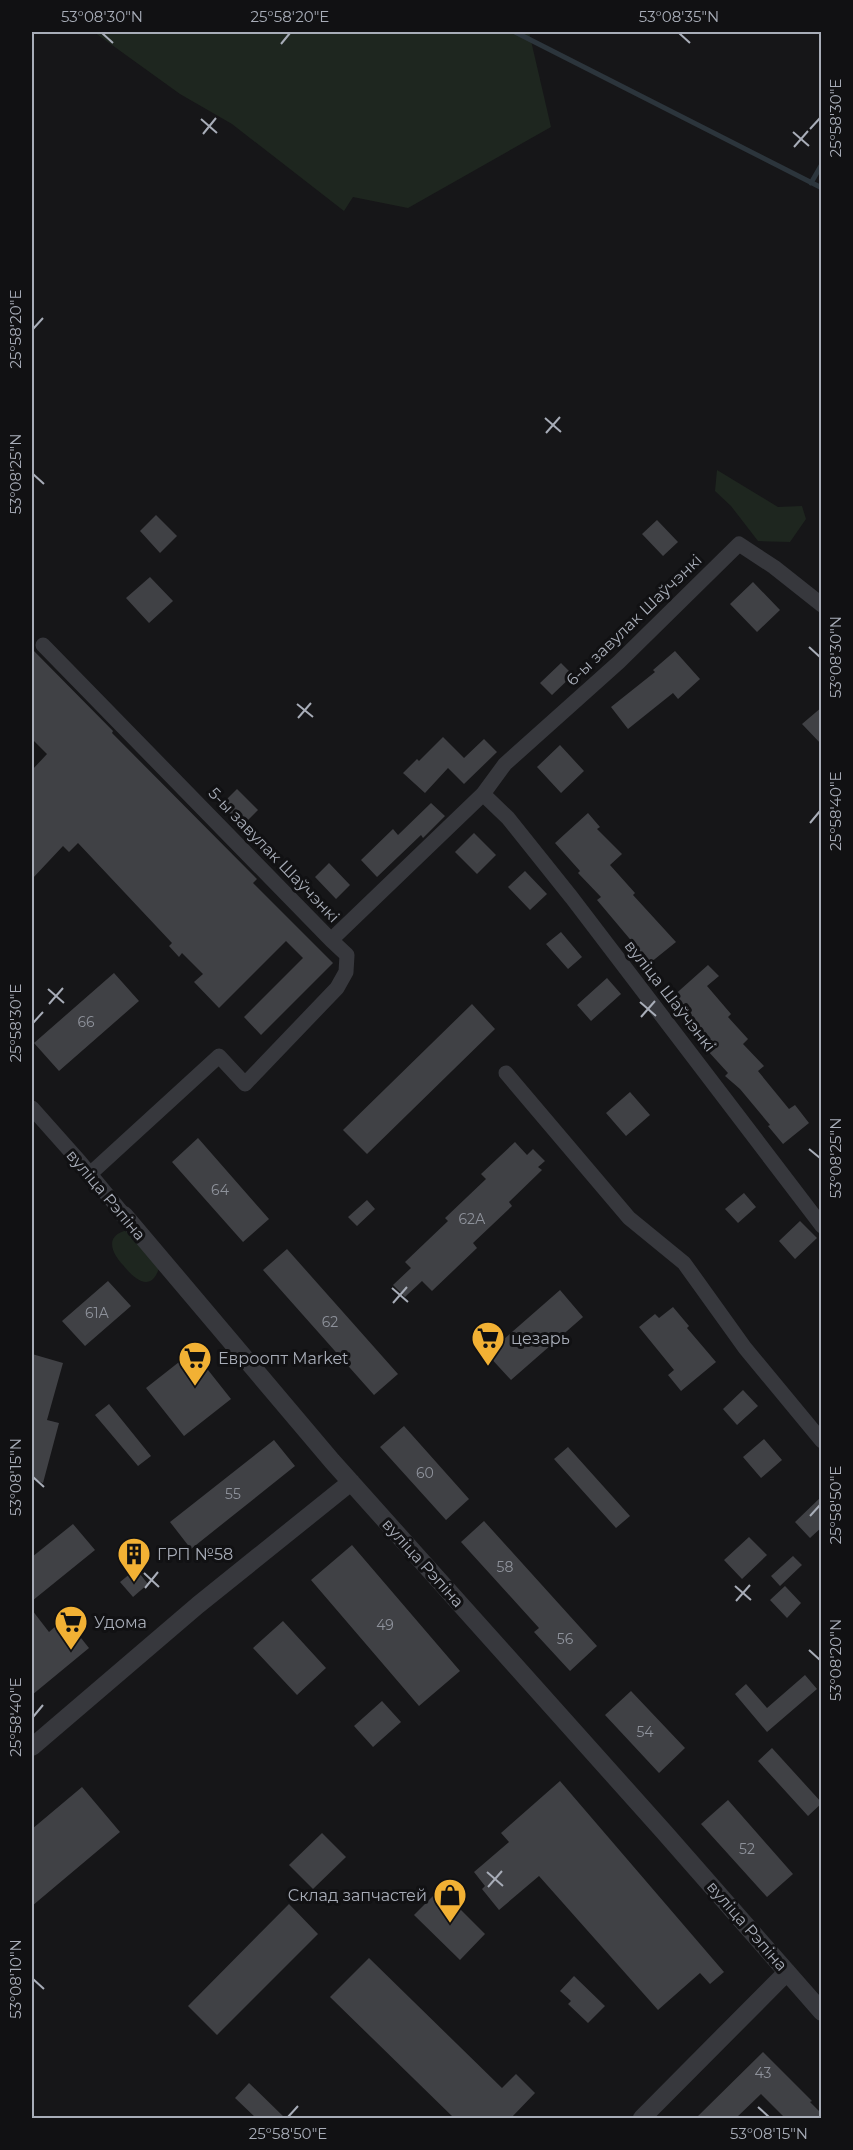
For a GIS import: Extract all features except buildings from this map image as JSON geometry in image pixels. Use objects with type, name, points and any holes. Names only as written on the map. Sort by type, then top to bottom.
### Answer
[{"type":"street","name":"6-ы завулак Шаўчэнкі","points":[[483,794],[505,764],[620,662],[739,544],[774,567],[822,605]]},
{"type":"street","name":"5-ы завулак Шаўчэнкі","points":[[43,645],[332,940],[483,794]]},
{"type":"street","name":"вуліца Шаўчэнкі","points":[[483,794],[508,818],[572,898],[822,1226]]},
{"type":"street","points":[[90,1174],[219,1056],[244,1084],[338,988],[346,972],[347,955],[332,940]]},
{"type":"street","points":[[506,1073],[629,1218],[684,1263],[745,1348],[822,1441]]},
{"type":"street","name":"вуліца Рэпіна","points":[[32,1108],[351,1482],[822,2012]]},
{"type":"street","points":[[32,1747],[198,1605],[351,1482]]},
{"type":"street","points":[[642,2118],[787,1972]]},
{"type":"shaded area","points":[[94,32],[529,32],[551,127],[408,208],[353,197],[344,211],[232,124],[180,94]]},
{"type":"shaded area","points":[[717,470],[778,507],[802,506],[806,519],[790,542],[758,541],[731,506],[715,491]]},
{"type":"shaded area","points":[[128,1231],[159,1268],[156,1276],[147,1282],[137,1279],[116,1256],[112,1242],[118,1234]]},
{"type":"waterway","points":[[515,32],[822,188]]},
{"type":"waterway","points":[[811,183],[822,164]]},
{"type":"place","name":"цезарь","points":[[488,1367]]},
{"type":"place","name":"Евроопт Market","points":[[195,1387]]},
{"type":"place","name":"ГРП №58","points":[[134,1583]]},
{"type":"place","name":"Удома","points":[[71,1651]]},
{"type":"place","name":"Склад запчастей","points":[[450,1924]]}]
